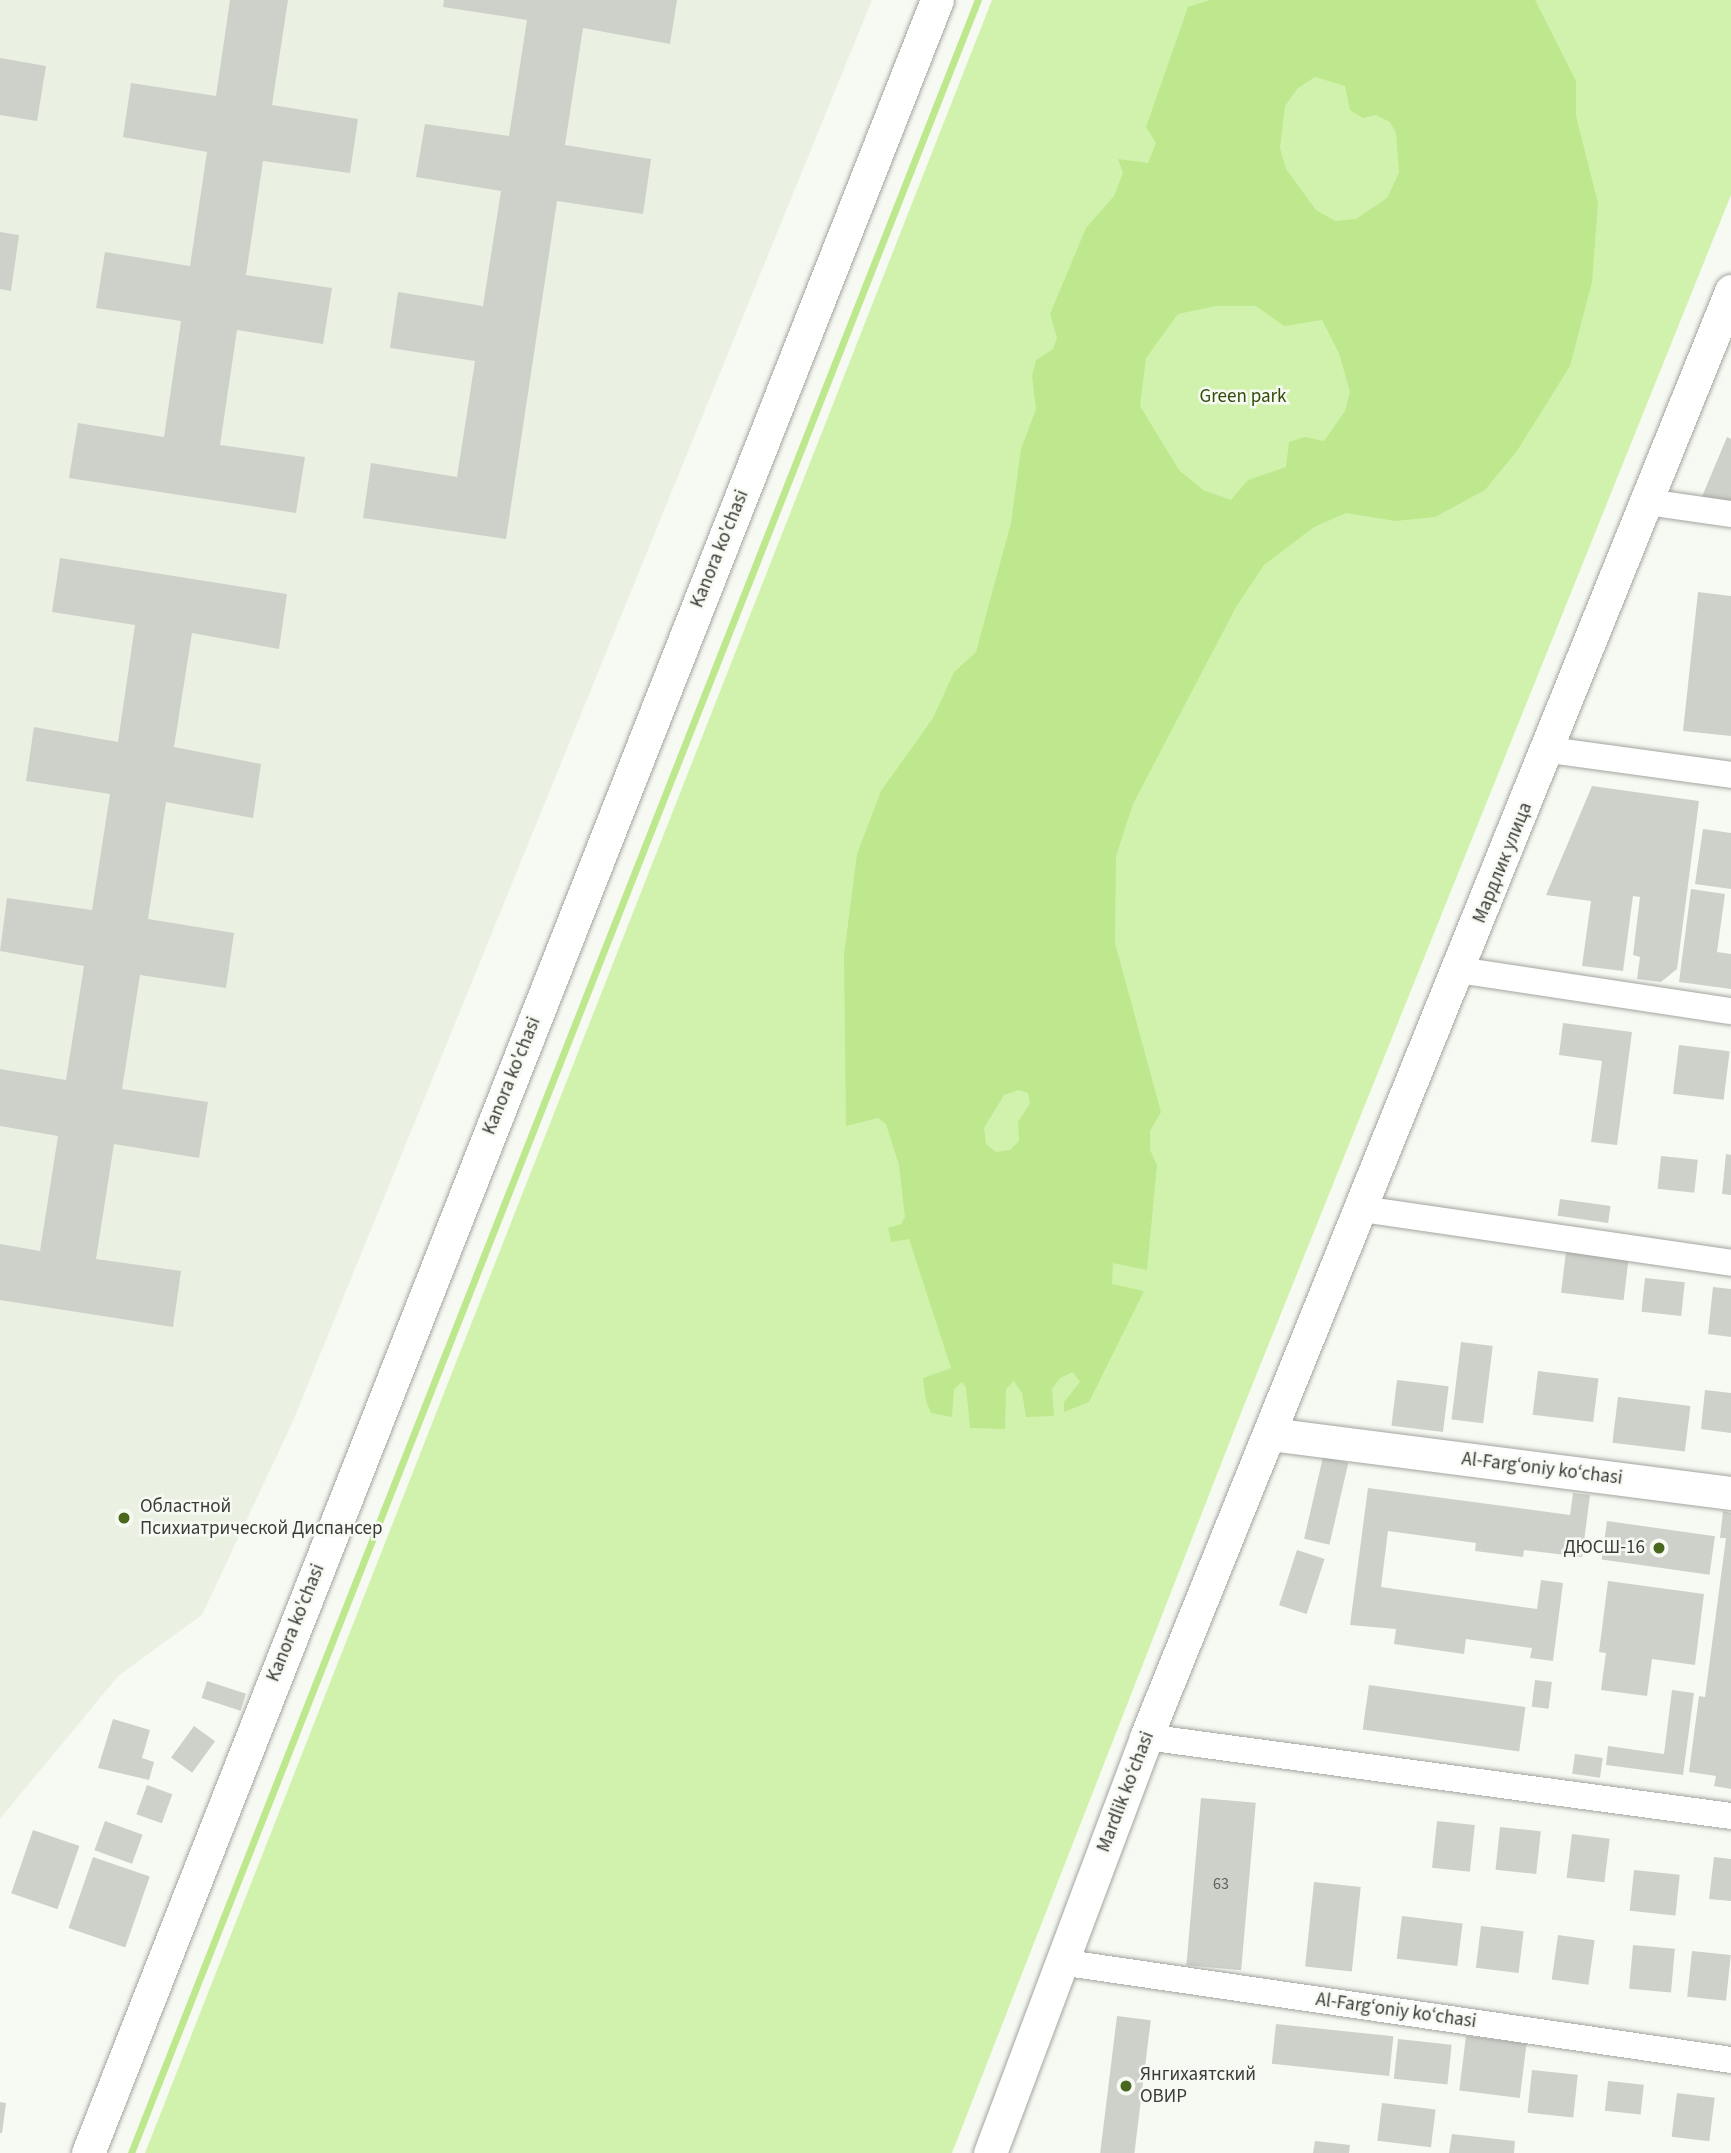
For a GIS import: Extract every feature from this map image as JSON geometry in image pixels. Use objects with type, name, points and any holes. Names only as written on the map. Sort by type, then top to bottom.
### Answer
[{"type":"street","name":"Kanora ko'chasi","points":[[88,2153],[937,0]]},
{"type":"street","name":"Мардлик улица","points":[[1270,1434],[1549,750],[1731,291]]},
{"type":"street","points":[[1647,502],[1731,514]]},
{"type":"street","points":[[1549,750],[1731,775]]},
{"type":"street","points":[[1459,970],[1731,1010]]},
{"type":"street","points":[[1362,1209],[1731,1263]]},
{"type":"street","name":"Al-Farg‘oniy ko‘chasi","points":[[1270,1434],[1731,1493]]},
{"type":"street","name":"Mardlik ko‘chasi","points":[[990,2153],[1146,1737],[1270,1434]]},
{"type":"street","points":[[1146,1737],[1731,1816]]},
{"type":"street","name":"Al-Farg‘oniy ko‘chasi","points":[[1060,1962],[1731,2060]]},
{"type":"shaded area","points":[[0,0],[872,0],[293,1421],[202,1615],[118,1676],[0,1819]]},
{"type":"shaded area","points":[[1210,0],[1535,0],[1576,81],[1576,116],[1598,203],[1592,282],[1570,366],[1517,451],[1485,490],[1435,517],[1396,521],[1346,513],[1314,527],[1264,565],[1236,607],[1133,804],[1116,856],[1115,943],[1161,1112],[1150,1131],[1150,1150],[1157,1165],[1147,1270],[1113,1263],[1112,1284],[1144,1291],[1089,1402],[1064,1412],[1064,1402],[1080,1382],[1073,1372],[1060,1378],[1052,1389],[1054,1416],[1026,1417],[1022,1393],[1014,1381],[1006,1389],[1005,1429],[970,1428],[966,1387],[962,1382],[954,1389],[952,1417],[931,1413],[926,1401],[923,1378],[951,1368],[909,1239],[891,1242],[888,1228],[901,1224],[905,1217],[899,1165],[886,1124],[878,1118],[846,1126],[844,955],[857,854],[881,791],[933,718],[954,672],[976,652],[1011,523],[1021,449],[1036,409],[1032,376],[1036,360],[1053,349],[1057,338],[1050,314],[1086,228],[1114,196],[1123,173],[1118,159],[1148,163],[1156,143],[1146,127],[1188,7]],"holes":[[[1315,77],[1345,86],[1350,110],[1363,118],[1376,115],[1390,122],[1396,133],[1399,173],[1387,198],[1356,219],[1335,221],[1316,210],[1286,169],[1280,148],[1285,106],[1298,88]],[[1216,306],[1256,306],[1284,326],[1322,320],[1339,353],[1350,392],[1345,411],[1324,441],[1305,437],[1289,442],[1286,467],[1248,480],[1231,500],[1203,490],[1179,470],[1140,406],[1146,358],[1178,314]],[[1019,1090],[1028,1093],[1030,1103],[1018,1122],[1019,1141],[1010,1150],[996,1152],[986,1144],[984,1128],[1004,1095]]]},
{"type":"green space","name":"Green park","points":[[992,0],[1731,0],[1731,195],[1241,1413],[952,2153],[145,2153]]},
{"type":"building","points":[[230,0],[288,0],[272,105],[358,119],[350,173],[263,161],[246,275],[332,288],[323,344],[237,330],[220,445],[305,457],[296,513],[69,478],[78,423],[164,437],[181,321],[96,308],[105,252],[190,266],[207,152],[123,137],[131,83],[216,96]]},
{"type":"building","points":[[444,0],[677,0],[670,44],[583,28],[565,145],[651,159],[643,214],[557,201],[506,539],[363,518],[371,463],[457,477],[475,361],[390,348],[398,292],[483,306],[501,191],[416,177],[425,124],[509,136],[527,20],[443,7]]},
{"type":"building","points":[[0,58],[46,66],[37,121],[0,115]]},
{"type":"building","points":[[0,232],[19,235],[11,291],[0,289]]},
{"type":"building","points":[[1727,437],[1731,439],[1731,503],[1701,499]]},
{"type":"building","points":[[60,558],[287,594],[279,649],[192,633],[174,747],[261,764],[253,818],[166,802],[148,919],[234,933],[226,988],[140,975],[122,1089],[208,1102],[199,1158],[114,1144],[96,1259],[181,1271],[173,1327],[0,1300],[0,1244],[40,1251],[58,1136],[0,1126],[0,1069],[66,1080],[84,966],[0,951],[7,898],[92,910],[110,794],[26,781],[34,727],[118,742],[135,625],[52,612]]},
{"type":"building","points":[[1698,592],[1731,596],[1731,736],[1683,731]]},
{"type":"building","points":[[1592,786],[1699,801],[1677,969],[1661,982],[1637,979],[1640,957],[1633,955],[1640,897],[1633,896],[1623,971],[1582,966],[1591,901],[1546,895]]},
{"type":"building","points":[[1703,829],[1731,833],[1731,889],[1695,884]]},
{"type":"building","points":[[1691,889],[1725,894],[1717,952],[1731,954],[1731,989],[1679,982]]},
{"type":"building","points":[[1563,1023],[1632,1032],[1617,1145],[1591,1142],[1602,1061],[1559,1055]]},
{"type":"building","points":[[1679,1045],[1730,1051],[1724,1100],[1673,1094]]},
{"type":"building","points":[[1726,1154],[1731,1155],[1731,1195],[1722,1194]]},
{"type":"building","points":[[1661,1156],[1698,1160],[1694,1193],[1658,1189]]},
{"type":"building","points":[[1560,1199],[1611,1206],[1608,1223],[1558,1216]]},
{"type":"building","points":[[1566,1252],[1629,1260],[1624,1300],[1561,1293]]},
{"type":"building","points":[[1645,1278],[1685,1282],[1681,1316],[1641,1312]]},
{"type":"building","points":[[1713,1287],[1731,1289],[1731,1337],[1708,1334]]},
{"type":"building","points":[[1461,1342],[1493,1346],[1483,1423],[1451,1419]]},
{"type":"building","points":[[1538,1371],[1599,1378],[1593,1422],[1533,1415]]},
{"type":"building","points":[[1397,1380],[1449,1386],[1443,1432],[1391,1426]]},
{"type":"building","points":[[1705,1390],[1731,1393],[1731,1433],[1701,1429]]},
{"type":"building","points":[[1618,1397],[1690,1406],[1685,1452],[1612,1443]]},
{"type":"building","points":[[1323,1457],[1348,1463],[1329,1545],[1304,1539]]},
{"type":"building","points":[[1368,1488],[1570,1515],[1573,1493],[1590,1495],[1582,1557],[1524,1550],[1523,1557],[1475,1551],[1476,1543],[1388,1531],[1381,1587],[1537,1609],[1541,1580],[1563,1583],[1553,1661],[1530,1658],[1532,1648],[1466,1639],[1464,1654],[1394,1644],[1396,1629],[1350,1625]]},
{"type":"building","points":[[1723,1511],[1731,1513],[1731,1789],[1714,1786],[1716,1776],[1689,1772],[1699,1696],[1705,1697],[1726,1538],[1720,1538]]},
{"type":"building","name":"ДЮСШ-16","points":[[1607,1521],[1715,1536],[1710,1575],[1602,1560]]},
{"type":"building","points":[[1297,1550],[1325,1559],[1307,1614],[1279,1605]]},
{"type":"building","points":[[1608,1581],[1704,1594],[1695,1665],[1652,1659],[1647,1696],[1601,1690],[1606,1653],[1599,1652]]},
{"type":"building","points":[[1535,1680],[1552,1682],[1549,1709],[1532,1707]]},
{"type":"building","points":[[207,1681],[246,1694],[240,1711],[201,1698]]},
{"type":"building","points":[[1369,1685],[1525,1707],[1519,1752],[1363,1730]]},
{"type":"building","points":[[1672,1690],[1694,1693],[1683,1775],[1606,1765],[1608,1746],[1664,1754]]},
{"type":"building","points":[[113,1719],[150,1730],[142,1758],[154,1762],[149,1780],[98,1768]]},
{"type":"building","points":[[194,1726],[215,1741],[192,1773],[171,1758]]},
{"type":"building","points":[[1575,1754],[1603,1758],[1600,1778],[1572,1774]]},
{"type":"building","points":[[147,1785],[172,1794],[162,1823],[136,1814]]},
{"type":"building","points":[[1201,1798],[1256,1803],[1241,1970],[1186,1965]]},
{"type":"building","points":[[105,1821],[143,1835],[132,1864],[94,1850]]},
{"type":"building","points":[[1437,1821],[1475,1825],[1470,1872],[1432,1868]]},
{"type":"building","points":[[1500,1827],[1541,1831],[1536,1874],[1496,1870]]},
{"type":"building","points":[[33,1830],[79,1846],[58,1909],[11,1893]]},
{"type":"building","points":[[1572,1834],[1610,1839],[1604,1882],[1567,1878]]},
{"type":"building","points":[[93,1857],[150,1877],[125,1947],[69,1928]]},
{"type":"building","points":[[1714,1857],[1731,1859],[1731,1901],[1709,1899]]},
{"type":"building","points":[[1634,1870],[1680,1875],[1675,1916],[1630,1911]]},
{"type":"building","points":[[1314,1882],[1361,1887],[1352,1971],[1305,1967]]},
{"type":"building","points":[[1402,1916],[1463,1923],[1457,1966],[1397,1959]]},
{"type":"building","points":[[1481,1926],[1524,1931],[1519,1973],[1476,1968]]},
{"type":"building","points":[[1558,1935],[1595,1940],[1588,1985],[1552,1980]]},
{"type":"building","points":[[1633,1945],[1675,1949],[1671,1992],[1629,1989]]},
{"type":"building","points":[[1692,1951],[1731,1955],[1726,2001],[1687,1997]]},
{"type":"building","name":"Янгихаятский ОВИР","points":[[1117,2016],[1151,2020],[1134,2153],[1100,2153]]},
{"type":"building","points":[[1276,2024],[1393,2036],[1389,2076],[1272,2064]]},
{"type":"building","points":[[1466,2036],[1527,2043],[1520,2098],[1459,2091]]},
{"type":"building","points":[[1398,2039],[1452,2045],[1448,2084],[1394,2079]]},
{"type":"building","points":[[1532,2070],[1578,2075],[1573,2118],[1528,2113]]},
{"type":"building","points":[[1608,2081],[1644,2085],[1641,2115],[1605,2111]]},
{"type":"building","points":[[1677,2093],[1715,2098],[1709,2141],[1672,2137]]},
{"type":"building","points":[[0,2102],[6,2103],[2,2133],[0,2133]]},
{"type":"building","points":[[1382,2103],[1436,2110],[1431,2147],[1377,2141]]},
{"type":"building","points":[[1452,2134],[1515,2141],[1514,2153],[1449,2153]]},
{"type":"building","points":[[1315,2141],[1350,2145],[1349,2153],[1313,2153]]},
{"type":"waterway","points":[[131,2153],[978,0]]},
{"type":"place","name":"Областной Психиатрической Диспансер","points":[[124,1518]]},
{"type":"place","name":"ДЮСШ-16","points":[[1659,1548]]},
{"type":"place","name":"Янгихаятский ОВИР","points":[[1126,2086]]}]
